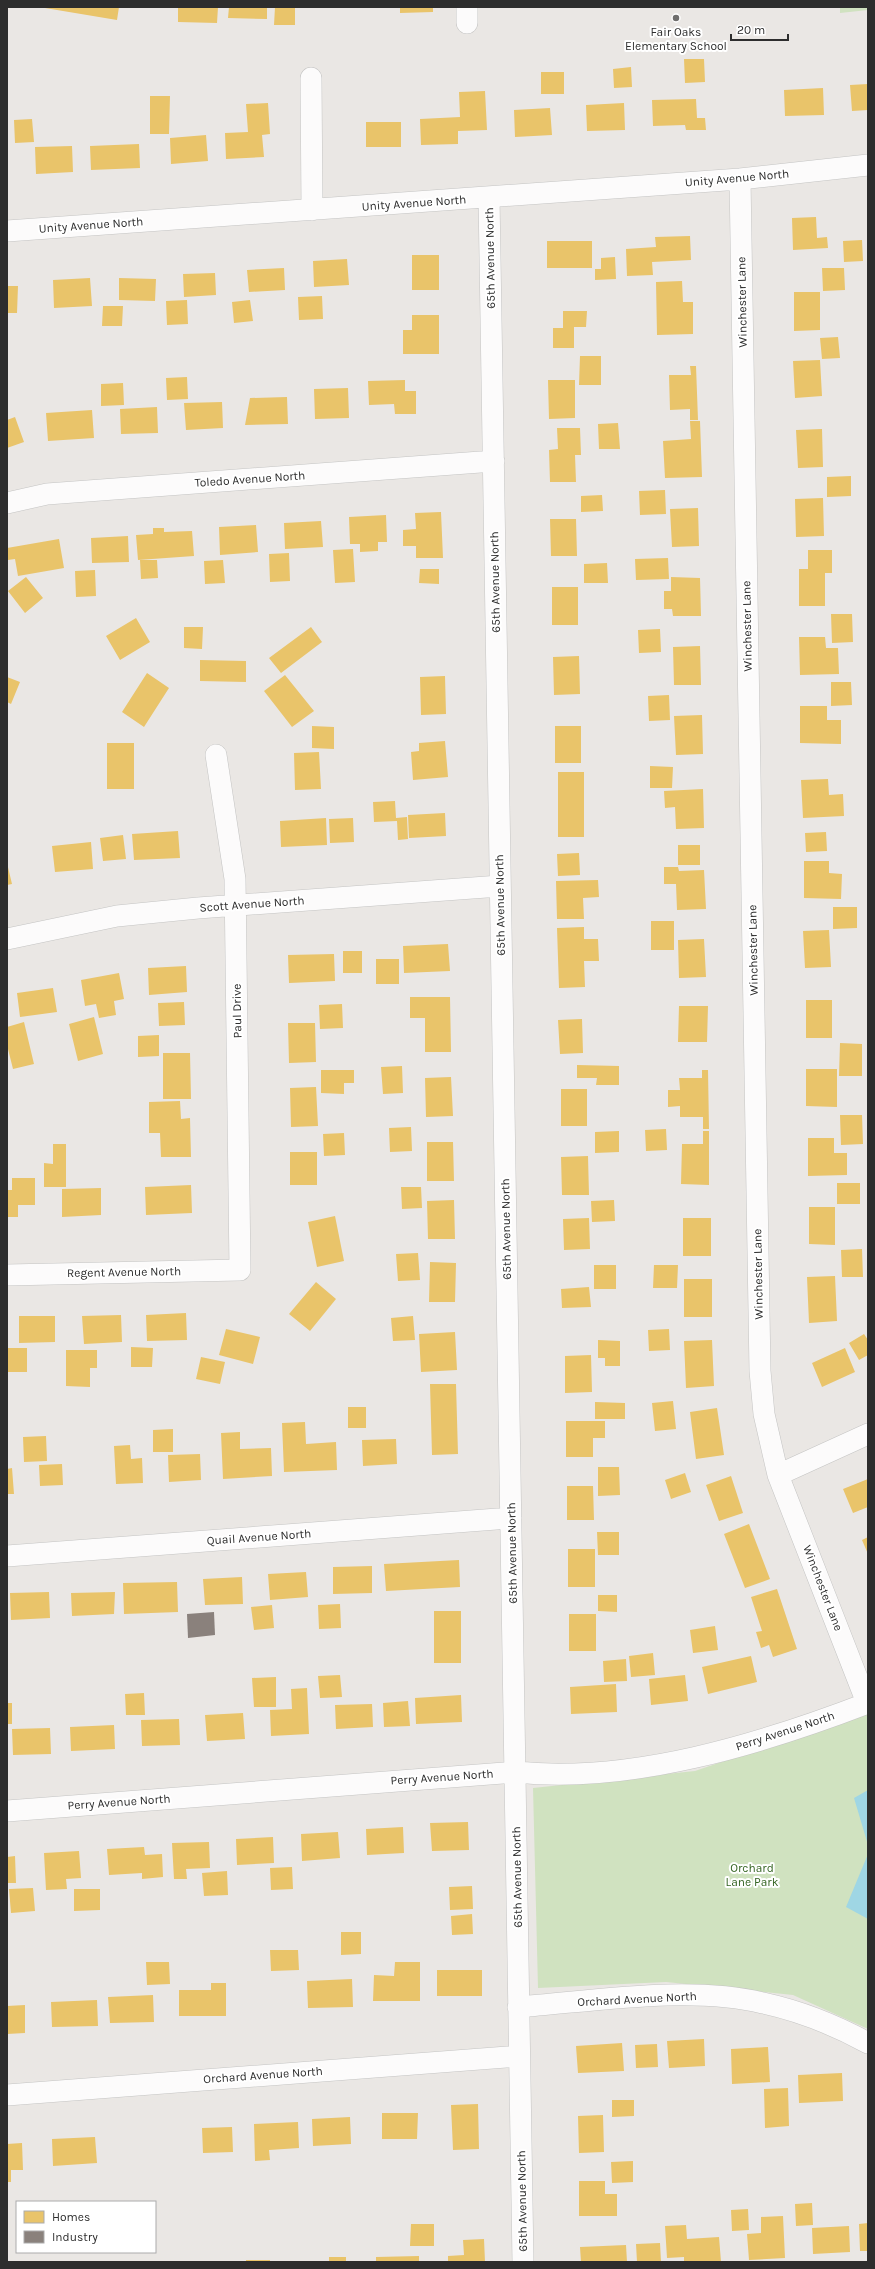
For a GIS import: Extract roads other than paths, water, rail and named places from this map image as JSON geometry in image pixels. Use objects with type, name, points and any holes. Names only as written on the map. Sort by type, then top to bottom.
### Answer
[{"type":"street","points":[[311,78],[312,210]]},
{"type":"street","name":"Unity Avenue North","points":[[7,231],[740,179],[868,165]]},
{"type":"street","name":"Winchester Lane","points":[[740,179],[760,1371],[764,1414],[778,1475],[868,1703]]},
{"type":"street","name":"65th Avenue North","points":[[489,197],[523,2262]]},
{"type":"street","name":"Toledo Avenue North","points":[[7,503],[47,494],[494,461]]},
{"type":"street","name":"Paul Drive","points":[[216,755],[231,844],[235,905],[240,1270]]},
{"type":"street","name":"Scott Avenue North","points":[[7,939],[117,916],[235,905],[500,886]]},
{"type":"street","name":"Regent Avenue North","points":[[7,1275],[240,1270]]},
{"type":"street","points":[[778,1475],[868,1434]]},
{"type":"street","name":"Quail Avenue North","points":[[7,1556],[511,1518]]},
{"type":"street","name":"Perry Avenue North","points":[[7,1811],[516,1772],[542,1775],[616,1770],[691,1758],[764,1740],[868,1703]]},
{"type":"street","name":"Orchard Avenue North","points":[[518,2007],[666,1996],[715,1996],[762,2002],[809,2015],[868,2043]]},
{"type":"street","name":"Orchard Avenue North","points":[[7,2095],[519,2056]]},
{"type":"water","points":[[868,1790],[868,1845],[854,1798]]},
{"type":"water","points":[[868,1854],[868,1919],[846,1907]]},
{"type":"place","name":"Fair Oaks Elementary School","points":[[676,18]]},
{"type":"park label","name":"Orchard Lane Park","points":[[752,1875]]}]
